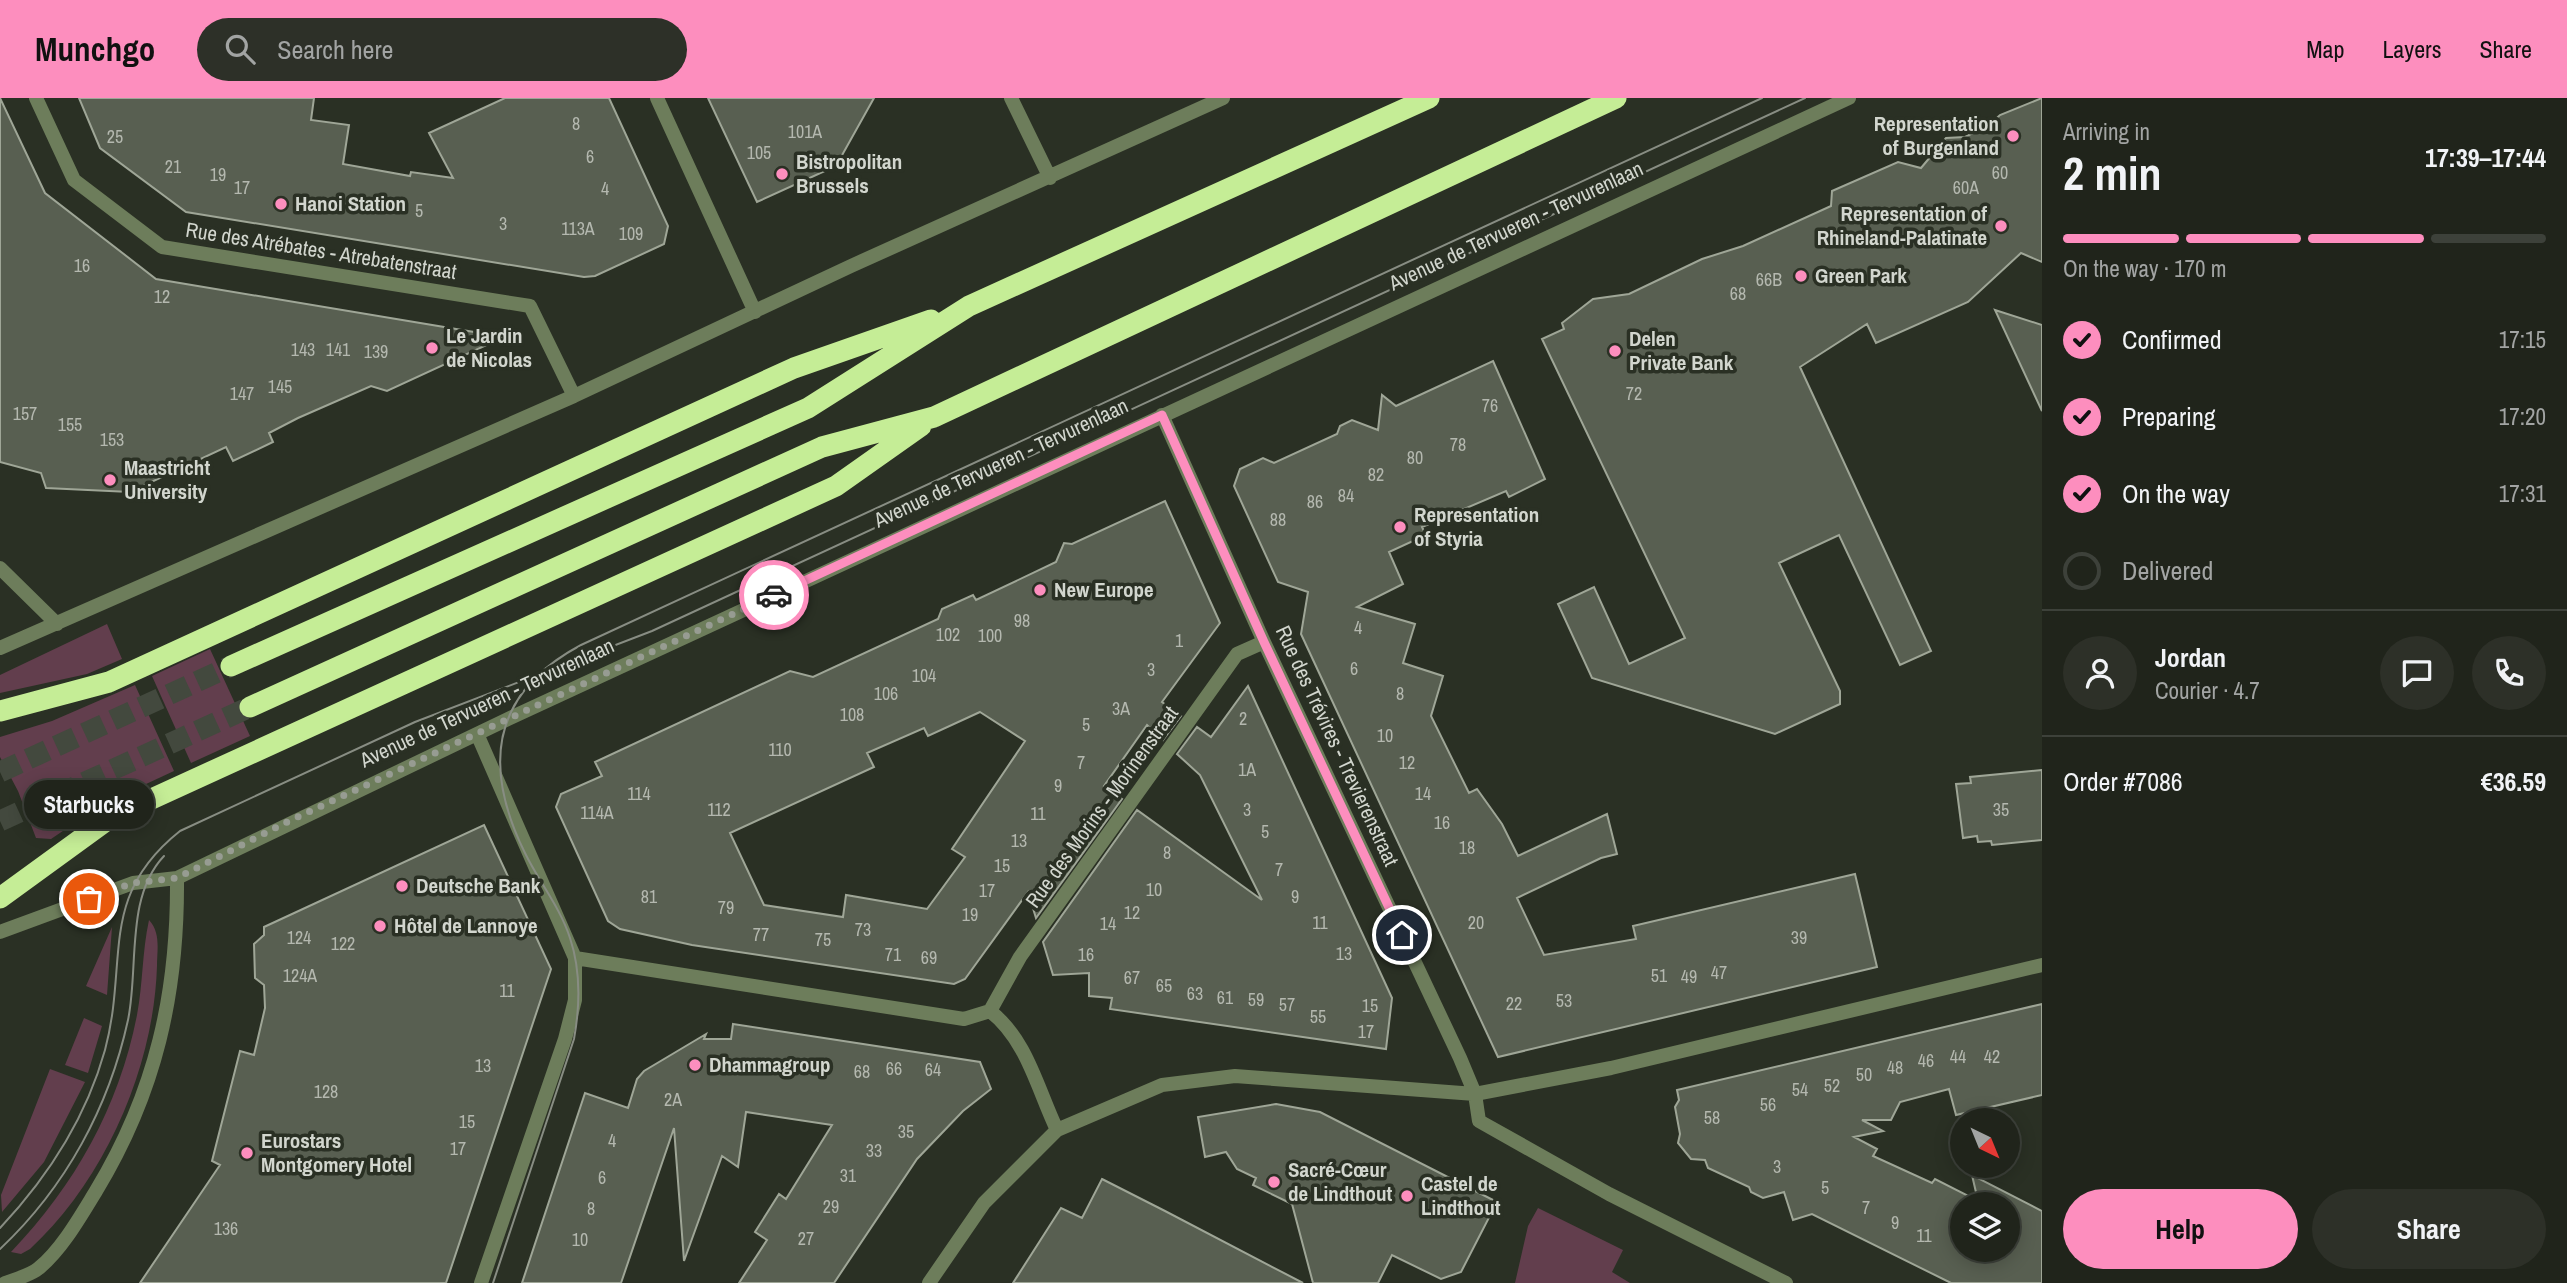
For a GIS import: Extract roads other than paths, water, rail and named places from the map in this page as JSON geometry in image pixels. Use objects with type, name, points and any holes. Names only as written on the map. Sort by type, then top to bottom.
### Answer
[{"type":"highway","points":[[0,711],[109,682],[794,368],[969,306],[1429,98]]},
{"type":"highway","points":[[250,707],[822,447],[934,417],[1616,98]]},
{"type":"highway","points":[[231,666],[808,408],[969,306]]},
{"type":"highway","points":[[0,898],[110,818],[836,486],[934,417]]},
{"type":"street","name":"Rue des Atrébates - Atrebatenstraat","points":[[36,98],[74,180],[163,247],[530,306],[574,396]]},
{"type":"street","points":[[657,98],[755,312]]},
{"type":"street","points":[[1011,98],[1050,178]]},
{"type":"street","points":[[0,648],[574,396],[1223,98]]},
{"type":"street","name":"Avenue de Tervueren - Tervurenlaan","points":[[0,932],[133,883],[177,878],[287,822],[478,736],[508,719],[1849,98]]},
{"type":"street","name":"Rue des Trévires - Trevierenstraat","points":[[1162,415],[1264,642],[1475,1094],[1479,1121],[1609,1194],[1786,1283]]},
{"type":"street","points":[[0,568],[57,624]]},
{"type":"street","name":"Rue des Morins - Morinenstraat","points":[[990,1011],[1020,957],[1237,654],[1264,642]]},
{"type":"street","points":[[478,736],[575,958],[575,1000],[565,1039],[481,1283]]},
{"type":"street","points":[[5,1283],[38,1269],[80,1217],[115,1161],[138,1114],[155,1065],[171,992],[177,919],[177,878]]},
{"type":"street","points":[[575,958],[964,1019],[990,1011],[1004,1022],[1021,1044],[1057,1130]]},
{"type":"street","points":[[929,1283],[984,1203],[1057,1130],[1162,1086],[1235,1076],[1475,1094],[1611,1068],[2042,965]]},
{"type":"tunnel","points":[[0,772],[231,666]]},
{"type":"tunnel","points":[[0,821],[250,707]]},
{"type":"tram line","points":[[493,1283],[574,1039],[577,1014],[578,976],[574,950],[561,916],[525,853],[511,821],[503,791],[500,762],[503,734],[512,709],[528,686],[551,664],[581,645],[1762,98]]},
{"type":"tram line","points":[[0,1228],[49,1167],[76,1123],[87,1099],[105,1050],[112,1017],[120,932],[126,906],[137,880],[154,856],[180,831],[415,722],[652,631],[1805,98]]},
{"type":"tram line","points":[[0,1249],[45,1199],[82,1144],[97,1114],[120,1052],[128,1020],[138,912],[143,892],[164,856]]},
{"type":"place","name":"Representation of Burgenland","points":[[2013,136]]},
{"type":"place","name":"Bistropolitan Brussels","points":[[782,174]]},
{"type":"place","name":"Hanoi Station","points":[[281,204]]},
{"type":"place","name":"Representation of Rhineland-Palatinate","points":[[2001,226]]},
{"type":"place","name":"Green Park","points":[[1801,276]]},
{"type":"place","name":"Le Jardin de Nicolas","points":[[432,348]]},
{"type":"place","name":"Delen Private Bank","points":[[1615,351]]},
{"type":"place","name":"Maastricht University","points":[[110,480]]},
{"type":"place","name":"Representation of Styria","points":[[1400,527]]},
{"type":"place","name":"New Europe","points":[[1040,590]]},
{"type":"place","name":"Deutsche Bank","points":[[402,886]]},
{"type":"place","name":"Starbucks","points":[[89,899]]},
{"type":"place","name":"Hôtel de Lannoye","points":[[380,926]]},
{"type":"place","name":"Dhammagroup","points":[[695,1065]]},
{"type":"place","name":"Eurostars Montgomery Hotel","points":[[247,1153]]},
{"type":"place","name":"Sacré-Cœur de Lindthout","points":[[1274,1182]]},
{"type":"place","name":"Castel de Lindthout","points":[[1407,1196]]}]
